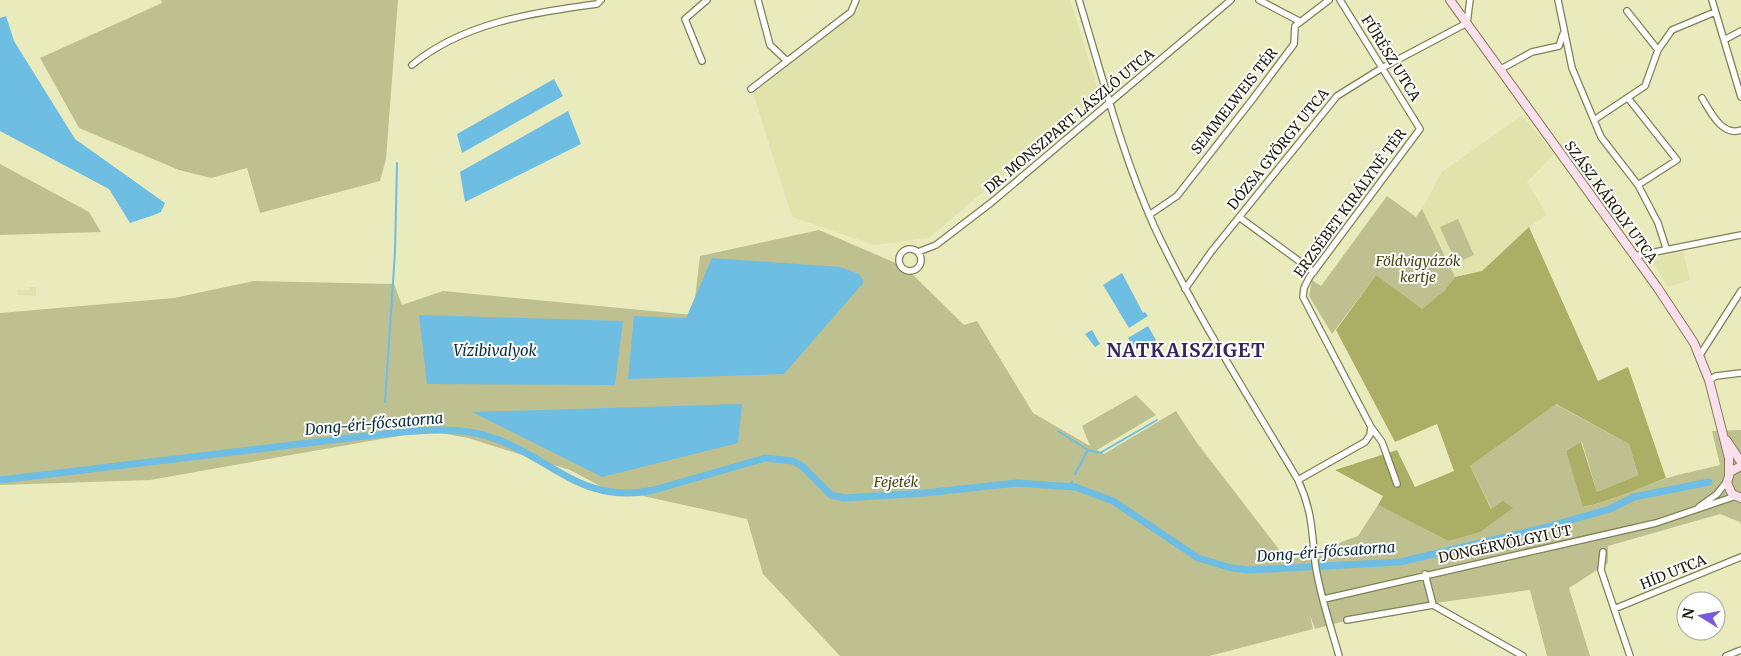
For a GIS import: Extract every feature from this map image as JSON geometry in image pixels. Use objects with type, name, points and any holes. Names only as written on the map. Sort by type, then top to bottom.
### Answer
[{"type":"main road","name":"SZÁSZ KÁROLY UTCA","points":[[1450,0],[1683,325],[1700,355],[1709,380],[1729,458],[1728,478]]},
{"type":"main road","name":"SZÁSZ KÁROLY UTCA","points":[[1722,433],[1741,462]]},
{"type":"main road","points":[[1739,498],[1728,487],[1728,478],[1733,470],[1741,466]]},
{"type":"street","points":[[412,64],[430,50],[501,20],[597,4],[601,0]]},
{"type":"street","points":[[702,61],[686,19],[707,0]]},
{"type":"street","points":[[758,0],[770,45],[786,60]]},
{"type":"street","points":[[751,89],[786,60],[851,12],[856,0]]},
{"type":"street","points":[[1079,0],[1139,191],[1149,215],[1185,289],[1298,480],[1311,514],[1315,563],[1339,656]]},
{"type":"street","name":"DR. MONSZPART LÁSZLÓ UTCA","points":[[918,252],[936,245],[962,225],[1231,0]]},
{"type":"street","points":[[1259,0],[1299,21],[1329,0]]},
{"type":"street","name":"FŰRÉSZ UTCA","points":[[1340,0],[1420,128]]},
{"type":"street","points":[[1467,23],[1470,0]]},
{"type":"street","points":[[1558,0],[1563,34],[1572,68],[1601,137],[1638,185],[1658,223],[1666,248]]},
{"type":"street","points":[[1712,0],[1741,97]]},
{"type":"street","points":[[1627,11],[1658,50]]},
{"type":"street","points":[[1594,120],[1645,86],[1658,50],[1672,30],[1715,12]]},
{"type":"street","name":"SEMMELWEIS TÉR","points":[[1149,215],[1177,196],[1252,100],[1294,44],[1295,26],[1299,21]]},
{"type":"street","name":"DÓZSA GYÖRGY UTCA","points":[[1185,289],[1239,217],[1337,96],[1382,68],[1467,23]]},
{"type":"street","points":[[1724,40],[1741,31]]},
{"type":"street","points":[[1501,69],[1532,52],[1558,46],[1563,34]]},
{"type":"street","points":[[1628,98],[1677,160],[1638,185]]},
{"type":"street","points":[[1702,98],[1719,124],[1731,131],[1741,130]]},
{"type":"street","name":"ERZSÉBET KIRÁLYNÉ TÉR","points":[[1397,484],[1382,442],[1371,427],[1303,297],[1304,288],[1314,272],[1420,128]]},
{"type":"street","points":[[1239,217],[1314,272]]},
{"type":"street","points":[[1635,256],[1666,248],[1741,235]]},
{"type":"street","points":[[1700,355],[1741,291]]},
{"type":"street","points":[[1709,380],[1716,376],[1741,373]]},
{"type":"street","points":[[1298,480],[1365,442],[1370,435],[1371,427]]},
{"type":"street","points":[[1691,512],[1717,494],[1728,478]]},
{"type":"street","name":"DONGÉRVÖLGYI ÚT","points":[[1324,599],[1425,574],[1629,529],[1739,498]]},
{"type":"street","points":[[1603,552],[1601,570],[1630,656]]},
{"type":"street","name":"HÍD UTCA","points":[[1614,610],[1741,557]]},
{"type":"street","points":[[1425,574],[1433,605]]},
{"type":"street","points":[[1347,620],[1433,605],[1523,656]]},
{"type":"street","points":[[1726,656],[1741,650]]},
{"type":"shaded area","points":[[861,0],[1070,0],[1099,93],[929,238],[874,245],[792,217],[753,93],[857,10]]},
{"type":"shaded area","points":[[1522,115],[1554,154],[1527,182],[1547,215],[1529,227],[1482,271],[1455,277],[1422,209],[1442,172]]},
{"type":"shaded area","points":[[1529,227],[1598,381],[1628,367],[1666,478],[1615,498],[1583,507],[1566,451],[1581,442],[1597,492],[1638,475],[1629,444],[1556,404],[1470,466],[1491,509],[1503,501],[1513,508],[1480,532],[1448,541],[1378,505],[1383,496],[1335,470],[1397,450],[1415,487],[1454,471],[1437,424],[1395,442],[1336,330],[1376,275],[1422,309],[1445,290],[1455,277],[1482,271]]},
{"type":"shaded area","points":[[1683,251],[1690,280],[1668,287],[1651,259],[1671,252]]},
{"type":"shaded area","points":[[29,287],[36,287],[36,296],[18,295],[18,290],[29,290]]},
{"type":"green space","points":[[161,0],[398,0],[386,159],[380,181],[260,213],[247,168],[211,178],[179,170],[79,128],[40,58],[162,3]]},
{"type":"green space","points":[[0,164],[89,212],[101,232],[0,235]]},
{"type":"green space","name":"Földvigyázók kertje","points":[[1387,196],[1416,217],[1422,209],[1455,277],[1445,290],[1421,310],[1376,275],[1332,334],[1309,296],[1312,280],[1321,286]]},
{"type":"green space","points":[[1458,219],[1474,255],[1456,263],[1440,227]]},
{"type":"green space","name":"Fejeték","points":[[819,230],[905,267],[964,325],[977,321],[1033,413],[1090,446],[1082,426],[1136,395],[1156,415],[1097,450],[1104,454],[1176,411],[1197,443],[1288,561],[1358,536],[1378,505],[1448,541],[1492,510],[1470,466],[1555,404],[1629,444],[1638,475],[1597,492],[1582,442],[1566,451],[1584,507],[1671,477],[1720,465],[1712,431],[1741,430],[1741,525],[1740,522],[1720,514],[1608,546],[1608,563],[1569,588],[1590,656],[1547,656],[1530,590],[1385,610],[1315,629],[1310,615],[1313,629],[1209,656],[840,656],[763,574],[747,519],[643,496],[639,489],[617,495],[570,470],[468,438],[404,426],[404,435],[150,480],[0,485],[0,313],[174,298],[254,281],[394,284],[402,305],[443,291],[693,315],[700,256]]},
{"type":"water","points":[[6,16],[14,41],[75,139],[165,203],[161,212],[130,223],[109,189],[0,131],[0,18]]},
{"type":"water","points":[[554,79],[563,96],[462,153],[457,134]]},
{"type":"water","points":[[568,111],[581,144],[465,202],[460,172]]},
{"type":"water","points":[[712,258],[840,267],[859,274],[864,282],[784,374],[628,379],[634,316],[686,318]]},
{"type":"water","points":[[1122,273],[1143,313],[1145,312],[1148,316],[1129,328],[1103,285]]},
{"type":"water","name":"Vízibivalyok","points":[[419,315],[623,321],[615,385],[427,384]]},
{"type":"water","points":[[1148,326],[1156,340],[1136,351],[1128,338]]},
{"type":"water","points":[[1092,330],[1100,344],[1095,347],[1085,334]]},
{"type":"water","points":[[742,404],[738,443],[602,477],[472,412]]},
{"type":"waterway","points":[[385,402],[395,252],[397,163]]},
{"type":"waterway","points":[[1075,474],[1088,450],[1100,453],[1157,420]]},
{"type":"waterway","name":"Dong-éri-főcsatorna","points":[[0,480],[382,434],[426,430],[456,430],[485,435],[499,440],[572,479],[590,487],[609,492],[630,493],[654,490],[765,458],[793,461],[802,466],[831,495],[844,498],[924,493],[1017,483],[1075,487],[1113,501],[1198,558],[1231,568],[1249,570],[1400,562],[1543,528],[1610,509],[1634,497],[1709,482]]},
{"type":"waterway","points":[[1058,431],[1088,450]]},
{"type":"waterway","name":"Dong-éri-főcsatorna","points":[[1070,486],[1072,482]]},
{"type":"district","name":"NATKAISZIGET","points":[[1186,350]]}]
